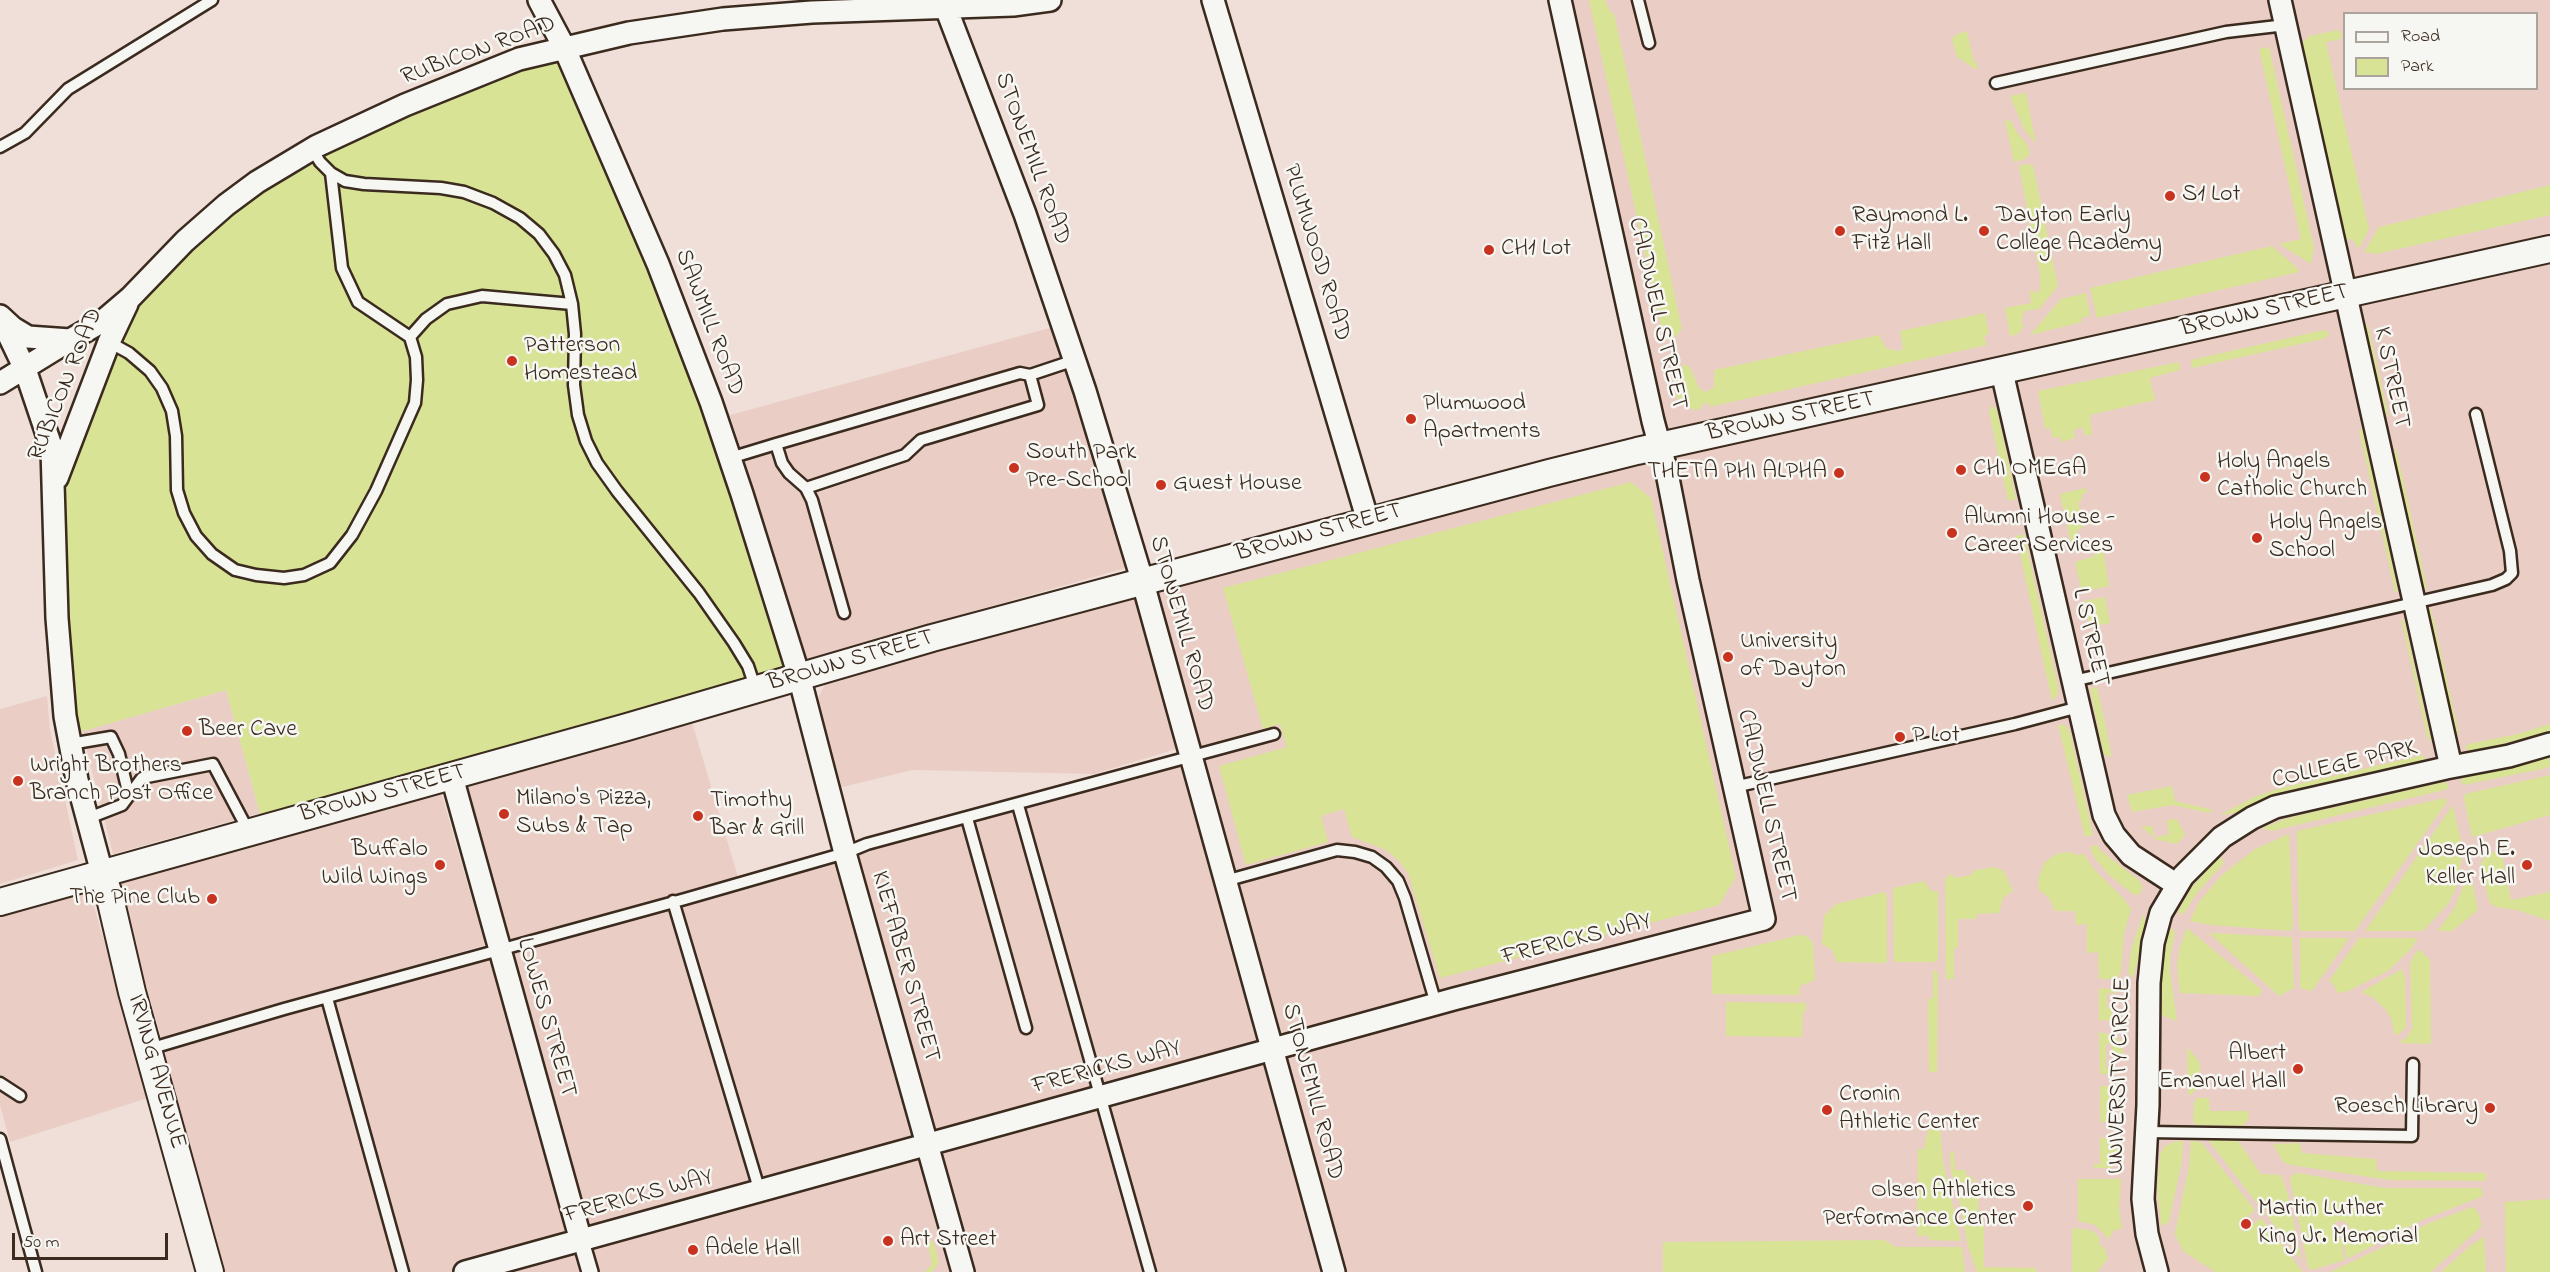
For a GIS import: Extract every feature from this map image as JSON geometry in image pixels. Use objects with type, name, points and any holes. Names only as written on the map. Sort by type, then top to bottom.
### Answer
[{"type":"street","name":"SAWMILL ROAD","points":[[539,0],[564,47],[658,264],[730,458],[799,676]]},
{"type":"street","name":"RUBICON ROAD","points":[[0,383],[26,370],[103,321],[130,298],[185,241],[226,205],[257,182],[312,149],[405,105],[519,59],[629,33],[723,19],[945,4],[1014,5],[1050,0]]},
{"type":"street","name":"PLUMWOOD ROAD","points":[[1213,0],[1368,520]]},
{"type":"street","name":"CALDWELL STREET","points":[[1560,0],[1764,919]]},
{"type":"street","name":"K STREET","points":[[2280,0],[2451,767]]},
{"type":"street","name":"STONEMILL ROAD","points":[[945,4],[1025,214],[1075,360],[1143,583],[1334,1272]]},
{"type":"street","name":"BROWN STREET","points":[[0,902],[452,777],[932,638],[1143,583],[1368,520],[1660,446],[2550,249]]},
{"type":"street","name":"RUBICON ROAD","points":[[55,484],[109,342],[130,298]]},
{"type":"street","name":"RUBICON ROAD","points":[[0,317],[28,337],[70,340]]},
{"type":"street","points":[[0,317],[26,370]]},
{"type":"street","name":"RUBICON ROAD","points":[[26,370],[52,448],[55,484]]},
{"type":"street","name":"L STREET","points":[[2001,372],[2097,786],[2109,825],[2131,855],[2176,885]]},
{"type":"street","points":[[55,484],[57,618],[65,716],[86,819],[102,873]]},
{"type":"street","name":"KIEFABER STREET","points":[[799,676],[845,853],[963,1272]]},
{"type":"street","name":"COLLEGE PARK","points":[[2176,885],[2203,854],[2222,837],[2269,810],[2291,802],[2509,756],[2550,744]]},
{"type":"street","name":"LOWES STREET","points":[[452,777],[590,1272]]},
{"type":"street","name":"IRVING AVENUE","points":[[102,873],[132,992],[210,1272]]},
{"type":"street","name":"UNIVERSITY CIRCLE","points":[[2157,1272],[2144,1216],[2143,1187],[2147,1132],[2150,962],[2161,913],[2176,885]]},
{"type":"street","name":"FRERICKS WAY","points":[[465,1272],[1436,1004],[1764,919]]},
{"type":"lane","points":[[0,147],[25,133],[68,89],[212,0]]},
{"type":"lane","points":[[1638,0],[1648,43]]},
{"type":"lane","points":[[1996,83],[2226,32],[2286,25]]},
{"type":"lane","points":[[312,149],[331,173],[345,181],[441,188],[464,192],[493,203],[520,218],[549,247],[565,275],[572,304],[575,334],[574,385],[578,415],[586,441],[597,463],[617,491],[699,593],[728,635],[748,666],[756,690]]},
{"type":"lane","points":[[109,342],[129,353],[150,371],[162,388],[172,411],[176,436],[177,490],[184,513],[196,536],[212,554],[235,570],[256,576],[284,578],[304,575],[330,562],[352,535],[376,491],[415,403],[416,357],[410,337],[358,302],[342,268],[331,173]]},
{"type":"lane","points":[[410,337],[426,319],[447,304],[482,296],[572,304]]},
{"type":"lane","points":[[730,458],[1020,373],[1030,375],[1075,360]]},
{"type":"lane","points":[[806,488],[905,455],[921,440],[1038,405],[1030,375]]},
{"type":"lane","points":[[2073,681],[2492,585],[2506,579],[2512,573],[2510,551],[2476,414]]},
{"type":"lane","points":[[776,444],[782,463],[789,473],[806,488],[812,500],[844,613]]},
{"type":"lane","points":[[1734,787],[2015,724],[2079,707]]},
{"type":"lane","points":[[148,1049],[845,853],[867,844],[1274,734]]},
{"type":"lane","points":[[70,744],[111,737],[119,754],[129,796]]},
{"type":"lane","points":[[86,819],[122,806],[142,778],[213,764],[249,832]]},
{"type":"lane","points":[[1018,805],[1150,1272]]},
{"type":"lane","points":[[967,818],[1026,1028]]},
{"type":"lane","points":[[1225,881],[1337,850],[1372,857],[1386,867],[1398,881],[1436,1004]]},
{"type":"lane","points":[[673,901],[759,1191]]},
{"type":"lane","points":[[327,998],[403,1272]]},
{"type":"lane","points":[[2147,1132],[2412,1136],[2413,1064]]},
{"type":"lane","points":[[0,1083],[20,1096]]},
{"type":"lane","points":[[0,1139],[36,1272]]},
{"type":"shaded area","name":"University of Dayton","points":[[1560,0],[2550,0],[2550,1272],[210,1272],[148,1049],[1190,756],[1176,749],[1094,774],[912,770],[839,788],[813,708],[828,678],[1660,446]]},
{"type":"shaded area","points":[[1057,326],[1129,567],[806,659],[730,415]]},
{"type":"shaded area","points":[[226,690],[260,813],[113,854],[82,731]]},
{"type":"shaded area","points":[[47,696],[50,730],[78,860],[0,884],[0,709]]},
{"type":"shaded area","points":[[691,719],[738,877],[511,942],[466,783]]},
{"type":"shaded area","points":[[441,792],[485,945],[161,1038],[117,880]]},
{"type":"shaded area","points":[[88,887],[151,1097],[10,1142],[0,1105],[0,913]]},
{"type":"green space","points":[[1589,0],[1605,0],[1611,13],[1614,13],[1682,329],[1674,338],[1664,340]]},
{"type":"green space","points":[[2338,30],[2342,34],[2341,39],[2326,42],[2369,229],[2359,249],[2352,239],[2346,240],[2302,47],[2303,42],[2309,36]]},
{"type":"green space","points":[[1967,31],[1974,62],[1978,68],[1975,69],[1957,57],[1952,40],[1955,35]]},
{"type":"green space","points":[[564,47],[658,264],[799,676],[264,828],[226,690],[69,735],[55,484],[109,342],[185,241],[317,146]]},
{"type":"green space","points":[[2269,47],[2314,247],[2311,264],[2279,244],[2301,239],[2259,49]]},
{"type":"green space","points":[[2026,93],[2036,144],[2024,129],[2010,96]]},
{"type":"green space","points":[[2010,120],[2027,144],[2030,154],[2025,159],[2014,162],[2005,121]]},
{"type":"green space","points":[[2023,164],[2033,165],[2058,286],[2039,309],[2024,311],[2021,322],[2024,326],[2018,334],[2010,336],[2005,308],[2031,303],[2030,290],[2038,293],[2040,289],[2040,275],[2019,167]]},
{"type":"green space","points":[[2550,185],[2550,215],[2376,254],[2364,252],[2379,227]]},
{"type":"green space","points":[[2272,246],[2299,272],[2097,318],[2090,288]]},
{"type":"green space","points":[[2086,293],[2090,316],[2081,318],[2082,322],[2030,335],[2061,299]]},
{"type":"green space","points":[[1985,313],[1989,334],[1984,336],[1987,345],[1709,407],[1709,403],[1701,405],[1702,408],[1696,410],[1684,406],[1676,396],[1674,371],[1680,373],[1683,364],[1690,367],[1699,388],[1706,392],[1714,387],[1714,370],[1879,335],[1886,348],[1898,351],[1903,349],[1900,331]]},
{"type":"green space","points":[[2368,325],[2389,418],[2384,410],[2366,326]]},
{"type":"green space","points":[[2324,330],[2330,334],[2323,339],[2192,368],[2191,360]]},
{"type":"green space","points":[[2179,362],[2180,370],[2150,378],[2155,400],[2090,415],[2092,434],[2085,436],[2082,427],[2074,430],[2075,438],[2061,442],[2060,437],[2053,438],[2050,428],[2045,429],[2038,391]]},
{"type":"green space","points":[[1991,405],[1997,410],[2016,499],[2008,501],[1989,412]]},
{"type":"green space","points":[[2362,429],[2398,591],[2395,592],[2359,430]]},
{"type":"green space","points":[[2396,448],[2427,589],[2424,589],[2397,470],[2394,454]]},
{"type":"green space","points":[[1631,482],[1651,498],[1736,877],[1719,905],[1440,978],[1408,873],[1386,850],[1352,837],[1344,809],[1321,816],[1328,842],[1246,865],[1219,766],[1287,747],[1280,724],[1263,729],[1223,588]]},
{"type":"green space","points":[[2085,488],[2087,493],[2082,494],[2082,500],[2078,502],[2083,528],[2077,530],[2076,548],[2072,548],[2060,494]]},
{"type":"green space","points":[[2024,534],[2058,686],[2058,694],[2052,701],[2016,536]]},
{"type":"green space","points":[[2103,549],[2109,586],[2082,592],[2075,562],[2095,556],[2094,551]]},
{"type":"green space","points":[[2105,597],[2110,623],[2090,627],[2084,601]]},
{"type":"green space","points":[[2431,608],[2459,734],[2456,734],[2429,610]]},
{"type":"green space","points":[[2401,619],[2404,620],[2431,740],[2428,741]]},
{"type":"green space","points":[[2097,687],[2112,757],[2103,752],[2090,688]]},
{"type":"green space","points":[[2058,724],[2066,726],[2070,732],[2093,835],[2085,837]]},
{"type":"green space","points":[[2550,724],[2550,731],[2542,734],[2474,751],[2466,749],[2465,746],[2518,734]]},
{"type":"green space","points":[[2423,755],[2425,760],[2419,763],[2290,792],[2242,812],[2220,815],[2254,797],[2277,789]]},
{"type":"green space","points":[[2550,758],[2550,766],[2542,769],[2463,785],[2461,782],[2462,778]]},
{"type":"green space","points":[[2550,775],[2550,815],[2472,837],[2465,794]]},
{"type":"green space","points":[[2444,782],[2448,784],[2448,789],[2272,831],[2262,828],[2288,818]]},
{"type":"green space","points":[[2172,786],[2175,801],[2213,810],[2209,813],[2173,805],[2132,812],[2127,795]]},
{"type":"green space","points":[[2445,798],[2447,802],[2355,931],[2299,931],[2297,831]]},
{"type":"green space","points":[[2453,805],[2463,851],[2457,885],[2449,903],[2423,931],[2365,931]]},
{"type":"green space","points":[[2177,819],[2185,835],[2177,844],[2155,839],[2141,826],[2152,826],[2154,838],[2169,834],[2167,820]]},
{"type":"green space","points":[[2289,834],[2293,924],[2291,931],[2211,925],[2190,921],[2199,902],[2221,876],[2255,849]]},
{"type":"green space","points":[[2097,845],[2101,851],[2139,880],[2143,887],[2140,894],[2134,895],[2109,875],[2094,857],[2090,847]]},
{"type":"green space","points":[[2501,850],[2511,900],[2550,892],[2550,921],[2517,910],[2496,907],[2489,902],[2481,863],[2486,854]]},
{"type":"green space","points":[[2070,852],[2076,855],[2084,854],[2093,868],[2131,909],[2124,934],[2121,971],[2118,979],[2099,979],[2098,952],[2087,953],[2087,924],[2076,925],[2075,911],[2055,911],[2049,898],[2039,890],[2038,879],[2044,863],[2056,854]]},
{"type":"green space","points":[[2220,856],[2223,864],[2197,893],[2185,912],[2180,915],[2178,911],[2192,887]]},
{"type":"green space","points":[[1994,867],[2004,871],[2013,891],[2003,898],[1999,913],[1977,914],[1976,919],[1958,919],[1958,948],[1954,948],[1954,979],[1946,979],[1945,879],[1952,873],[1954,878],[1972,875],[1972,871]]},
{"type":"green space","points":[[2467,876],[2472,880],[2478,910],[2452,931],[2438,931],[2455,907]]},
{"type":"green space","points":[[1924,881],[1931,891],[1938,891],[1938,958],[1935,962],[1894,962],[1893,888]]},
{"type":"green space","points":[[1885,892],[1887,897],[1887,963],[1837,962],[1832,950],[1822,944],[1824,916],[1836,904]]},
{"type":"green space","points":[[2143,914],[2145,920],[2141,949],[2133,978],[2128,973],[2131,950]]},
{"type":"green space","points":[[2168,927],[2175,933],[2170,956],[2170,971],[2177,1021],[2161,1015],[2159,1011],[2159,977]]},
{"type":"green space","points":[[2187,928],[2262,990],[2259,996],[2180,993],[2177,966],[2180,947]]},
{"type":"green space","points":[[2209,933],[2292,937],[2294,988],[2279,996]]},
{"type":"green space","points":[[1800,935],[1807,936],[1813,943],[1815,980],[1800,986],[1799,995],[1712,994],[1712,956]]},
{"type":"green space","points":[[2300,938],[2349,938],[2312,991],[2300,988]]},
{"type":"green space","points":[[2359,938],[2418,938],[2410,950],[2388,971],[2348,991],[2337,993],[2334,985],[2329,981]]},
{"type":"green space","points":[[2420,950],[2430,960],[2431,1044],[2399,1043],[2408,1036],[2412,1028],[2410,963],[2416,952]]},
{"type":"green space","points":[[1933,969],[1938,973],[1937,1072],[1929,1072],[1928,999],[1933,998]]},
{"type":"green space","points":[[2402,969],[2405,977],[2406,1028],[2397,1035],[2394,1033],[2391,1018],[2386,1010],[2374,998],[2361,992]]},
{"type":"green space","points":[[2099,988],[2118,990],[2117,993],[2109,993],[2107,996],[2107,1006],[2116,1014],[2113,1021],[2099,1020]]},
{"type":"green space","points":[[1726,1002],[1806,1003],[1806,1011],[1803,1012],[1802,1037],[1726,1036]]},
{"type":"green space","points":[[2099,1032],[2113,1035],[2122,1042],[2123,1054],[2116,1053],[2112,1050],[2111,1044],[2106,1044],[2106,1068],[2118,1068],[2119,1074],[2100,1074]]},
{"type":"green space","points":[[2187,1047],[2199,1061],[2201,1078],[2198,1089],[2188,1096]]},
{"type":"green space","points":[[2100,1086],[2118,1086],[2118,1099],[2109,1099],[2109,1109],[2115,1115],[2118,1121],[2116,1122],[2100,1122]]},
{"type":"green space","points":[[2197,1098],[2209,1098],[2210,1111],[2249,1111],[2248,1120],[2242,1126],[2195,1125],[2194,1102]]},
{"type":"green space","points":[[1940,1126],[1943,1161],[1961,1241],[1929,1240],[1929,1236],[1917,1236],[1918,1149],[1924,1149],[1928,1130]]},
{"type":"green space","points":[[2100,1138],[2123,1138],[2122,1154],[2113,1154],[2111,1168],[2094,1168],[2094,1164],[2100,1164]]},
{"type":"green space","points":[[2210,1139],[2238,1141],[2261,1174],[2281,1175],[2288,1195],[2302,1261],[2265,1213],[2268,1211],[2262,1204],[2259,1206],[2209,1141]]},
{"type":"green space","points":[[2176,1141],[2183,1141],[2182,1160],[2169,1222],[2161,1226],[2157,1188],[2160,1154],[2165,1146]]},
{"type":"green space","points":[[2191,1141],[2201,1142],[2255,1210],[2238,1225],[2243,1232],[2261,1218],[2303,1272],[2215,1272],[2183,1251],[2175,1234],[2189,1167]]},
{"type":"green space","points":[[2300,1143],[2302,1153],[2376,1159],[2377,1171],[2486,1173],[2485,1181],[2389,1180],[2291,1165],[2283,1162],[2273,1144]]},
{"type":"green space","points":[[1954,1151],[1955,1170],[1966,1170],[1966,1176],[1970,1176],[1976,1182],[1954,1183],[1950,1152]]},
{"type":"green space","points":[[2298,1173],[2385,1188],[2481,1188],[2483,1196],[2422,1220],[2347,1259],[2344,1246],[2341,1246],[2345,1260],[2312,1270],[2308,1267],[2291,1176]],"holes":[[[2335,1222],[2347,1223],[2350,1229],[2347,1236],[2341,1238],[2334,1235],[2332,1229]]]},
{"type":"green space","points":[[2078,1179],[2121,1179],[2119,1208],[2122,1229],[2114,1230],[2109,1239],[2095,1225],[2078,1221]]},
{"type":"green space","points":[[1981,1188],[1981,1192],[1978,1193],[1979,1219],[1984,1220],[1984,1267],[2036,1268],[2036,1272],[1977,1272],[1968,1247],[1957,1189]]},
{"type":"green space","points":[[2550,1199],[2550,1272],[2506,1272],[2505,1202]]},
{"type":"green space","points":[[2472,1207],[2478,1212],[2482,1226],[2431,1272],[2330,1272],[2427,1224]]},
{"type":"green space","points":[[2072,1229],[2093,1231],[2100,1238],[2099,1244],[2105,1249],[2108,1259],[2097,1272],[2072,1272]]},
{"type":"green space","points":[[2484,1237],[2486,1272],[2441,1272],[2470,1246]]},
{"type":"green space","points":[[927,1239],[934,1243],[939,1263],[932,1272],[925,1272],[932,1264]]},
{"type":"green space","points":[[1884,1240],[1896,1247],[1962,1247],[1965,1272],[1663,1272],[1663,1242]]},
{"type":"place","name":"S1 Lot","points":[[2170,196]]},
{"type":"place","name":"Raymond L. Fitz Hall","points":[[1840,231]]},
{"type":"place","name":"Dayton Early College Academy","points":[[1984,231]]},
{"type":"place","name":"CH1 Lot","points":[[1489,250]]},
{"type":"place","name":"Patterson Homestead","points":[[512,361]]},
{"type":"place","name":"Plumwood Apartments","points":[[1411,419]]},
{"type":"place","name":"South Park Pre-School","points":[[1014,468]]},
{"type":"place","name":"CHI OMEGA","points":[[1961,470]]},
{"type":"place","name":"THETA PHI ALPHA","points":[[1839,473]]},
{"type":"place","name":"Holy Angels Catholic Church","points":[[2205,477]]},
{"type":"place","name":"Guest House","points":[[1161,485]]},
{"type":"place","name":"Alumni House - Career Services","points":[[1952,533]]},
{"type":"place","name":"Holy Angels School","points":[[2257,538]]},
{"type":"place","name":"University of Dayton","points":[[1728,657]]},
{"type":"place","name":"Beer Cave","points":[[187,731]]},
{"type":"place","name":"P Lot","points":[[1900,737]]},
{"type":"place","name":"Wright Brothers Branch Post Office","points":[[18,781]]},
{"type":"place","name":"Milano's Pizza, Subs & Tap","points":[[504,814]]},
{"type":"place","name":"Timothy Bar & Grill","points":[[698,816]]},
{"type":"place","name":"Buffalo Wild Wings","points":[[440,865]]},
{"type":"place","name":"Joseph E. Keller Hall","points":[[2527,865]]},
{"type":"place","name":"The Pine Club","points":[[212,899]]},
{"type":"place","name":"Albert Emanuel Hall","points":[[2298,1069]]},
{"type":"place","name":"Roesch Library","points":[[2490,1108]]},
{"type":"place","name":"Cronin Athletic Center","points":[[1827,1110]]},
{"type":"place","name":"Olsen Athletics Performance Center","points":[[2028,1206]]},
{"type":"place","name":"Martin Luther King Jr. Memorial","points":[[2246,1224]]},
{"type":"place","name":"Art Street","points":[[888,1241]]},
{"type":"place","name":"Adele Hall","points":[[693,1250]]}]
